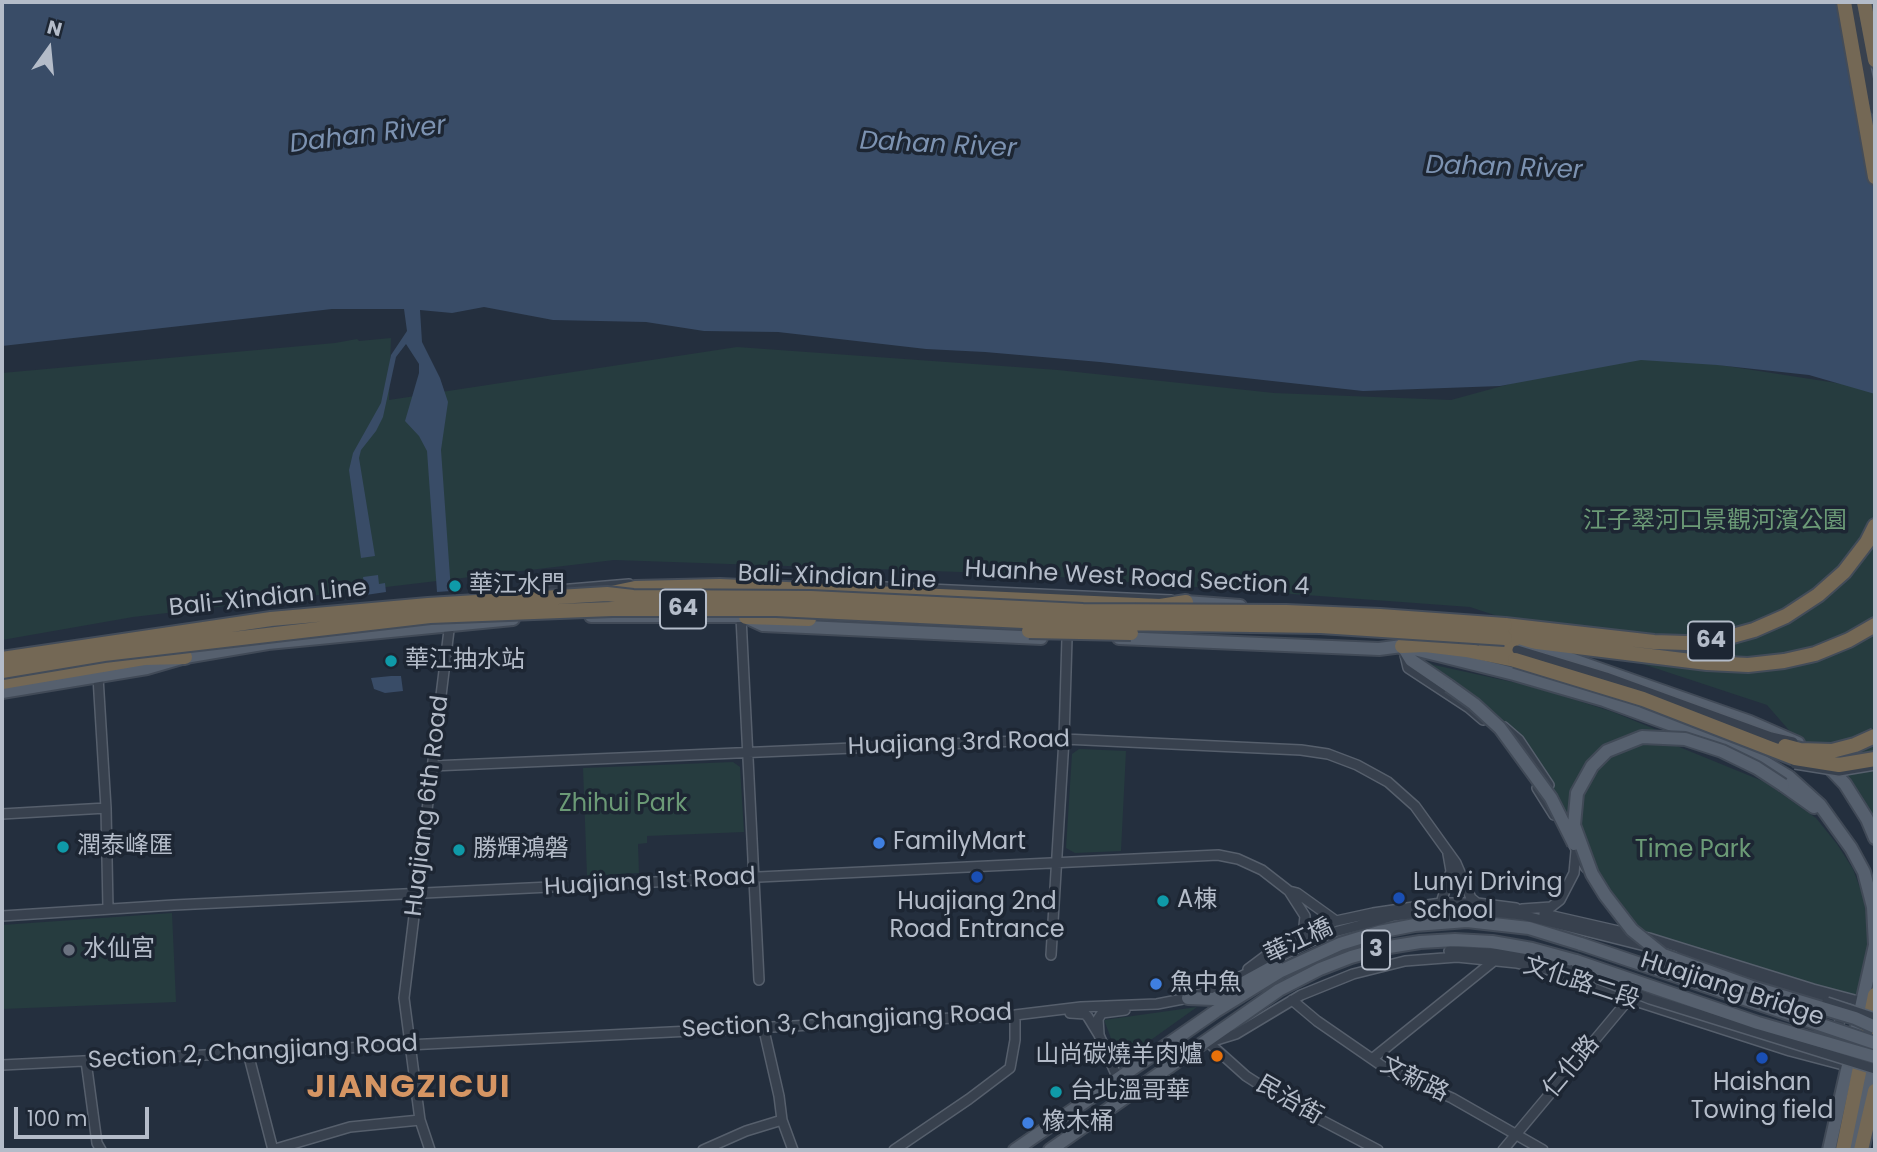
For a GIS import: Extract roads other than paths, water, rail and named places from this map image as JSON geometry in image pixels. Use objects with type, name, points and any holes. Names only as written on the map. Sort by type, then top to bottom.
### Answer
[{"type":"highway","points":[[1844,2],[1875,177]]},
{"type":"highway","points":[[1864,2],[1875,60]]},
{"type":"highway","name":"64","points":[[1509,650],[1654,642],[1686,643],[1730,637],[1754,630],[1786,616],[1818,595],[1844,572],[1867,542],[1875,526]]},
{"type":"highway","points":[[607,594],[635,588],[720,586],[1160,606],[1186,602]]},
{"type":"highway","name":"Bali-Xindian Line","points":[[2,658],[271,619],[428,605],[607,594],[633,597],[811,598],[1083,611],[1286,612],[1380,616],[1509,650]]},
{"type":"highway","name":"Bali-Xindian Line","points":[[2,670],[104,654],[429,616],[612,609],[776,609],[1044,622],[1367,628],[1509,650]]},
{"type":"highway","points":[[744,617],[1073,633],[1367,628]]},
{"type":"highway","name":"64","points":[[1509,650],[1748,665],[1815,654],[1849,640],[1875,625]]},
{"type":"highway","points":[[1485,642],[1605,681],[1770,742],[1800,750],[1832,751],[1875,737]]},
{"type":"highway","points":[[1402,646],[1509,650],[1795,758],[1839,765],[1875,759]]},
{"type":"highway","points":[[2,682],[144,658],[185,657]]},
{"type":"highway","points":[[1843,1150],[1869,998]]},
{"type":"highway","points":[[1861,1150],[1875,1091]]},
{"type":"main road","name":"Huanhe West Road Section 4","points":[[1186,602],[1375,615],[1402,628]]},
{"type":"main road","name":"Huanhe West Road Section 4","points":[[2,670],[188,638],[246,618],[369,604],[741,603],[1287,617],[1439,631],[1485,642],[1505,640],[1549,650],[1790,738],[1819,757],[1845,784],[1867,819],[1875,838]]},
{"type":"main road","name":"Huanhe West Road Section 4","points":[[2,692],[147,668],[185,657],[268,643],[557,616],[744,617],[778,611],[1016,622],[1032,629],[1079,631],[1100,637]]},
{"type":"main road","name":"Huanhe West Road Section 4","points":[[744,617],[764,625],[1379,649],[1402,646],[1604,700],[1749,753],[1805,789],[1833,822],[1864,872],[1873,907],[1875,945],[1869,998],[1847,1066],[1829,1150]]},
{"type":"main road","points":[[1402,628],[1402,646],[1411,660],[1474,704],[1500,728],[1523,757],[1551,798],[1563,826],[1592,874],[1632,930],[1663,955],[1875,1027]]},
{"type":"main road","name":"Huanhe West Road Section 4","points":[[188,638],[268,643]]},
{"type":"main road","points":[[1592,874],[1574,825],[1577,793],[1584,776],[1599,758],[1629,741],[1650,737],[1685,739],[1740,759],[1783,785],[1833,822]]},
{"type":"main road","points":[[1188,998],[1214,999],[1306,949],[1360,929],[1415,918],[1438,923]]},
{"type":"main road","name":"華江橋","points":[[1118,1079],[1216,1011],[1281,971],[1311,956],[1379,932],[1467,921],[1528,928],[1581,944]]},
{"type":"main road","name":"3","points":[[1050,1150],[1289,985],[1320,969],[1383,948],[1432,942],[1492,942],[1532,948],[1574,965]]},
{"type":"main road","name":"Huajiang Bridge","points":[[1581,944],[1875,1044]]},
{"type":"main road","name":"Huajiang Bridge","points":[[1574,965],[1875,1057]]},
{"type":"main road","points":[[1852,1150],[1875,1044]]},
{"type":"main road","name":"3","points":[[1015,1150],[1118,1079]]},
{"type":"street","points":[[1852,2],[1875,110]]},
{"type":"street","name":"Huanhe West Road Section 4","points":[[449,605],[490,596],[608,585],[741,582],[1144,598],[1186,602]]},
{"type":"street","name":"Huajiang 6th Road","points":[[430,1150],[420,1120],[404,998],[450,624],[449,605]]},
{"type":"street","points":[[744,617],[759,980]]},
{"type":"street","name":"Huanhe West Road Section 4","points":[[2,658],[246,618]]},
{"type":"street","points":[[1051,955],[1067,638]]},
{"type":"street","points":[[1402,646],[1475,701],[1519,740],[1549,785],[1576,851],[1595,884],[1623,923],[1649,938]]},
{"type":"street","points":[[1509,650],[1606,677],[1771,737],[1801,744],[1832,745],[1854,740],[1875,730]]},
{"type":"street","points":[[1509,650],[1794,764],[1839,771],[1875,765]]},
{"type":"street","points":[[98,677],[106,808],[108,909]]},
{"type":"street","name":"Huajiang 3rd Road","points":[[432,766],[1064,738],[1301,750],[1328,754],[1357,765],[1388,782],[1415,806],[1456,863],[1471,898],[1477,903]]},
{"type":"street","points":[[2,814],[106,808]]},
{"type":"street","points":[[1441,903],[1451,871],[1447,851]]},
{"type":"street","points":[[1522,909],[1551,907],[1560,901],[1574,873],[1576,851]]},
{"type":"street","name":"Huajiang 1st Road","points":[[2,916],[1218,855],[1238,859],[1262,870],[1289,891],[1305,916],[1303,936]]},
{"type":"street","name":"Huajiang 1st Road","points":[[1289,891],[1297,893],[1336,921]]},
{"type":"street","points":[[1232,979],[1276,948],[1336,921],[1407,906],[1477,903],[1522,909],[1649,938],[1813,989],[1846,997],[1869,998]]},
{"type":"street","points":[[1232,979],[1331,933],[1394,916],[1432,911],[1475,910],[1522,915],[1588,930],[1680,955],[1875,1018]]},
{"type":"street","name":"文化路二段","points":[[1203,1044],[1236,1034],[1292,1000],[1326,984],[1378,966],[1457,957],[1495,960],[1546,969],[1778,1048],[1847,1066]]},
{"type":"street","points":[[1372,1059],[1495,960]]},
{"type":"street","points":[[1574,965],[1650,999],[1875,1069]]},
{"type":"street","name":"Section 3, Changjiang Road","points":[[505,1040],[1015,1015],[1081,1007],[1144,1005],[1188,998],[1218,988],[1232,979]]},
{"type":"street","points":[[1829,1062],[1846,997]]},
{"type":"street","name":"仁化路","points":[[1503,1150],[1629,999]]},
{"type":"street","name":"文新路","points":[[1292,1000],[1317,1021],[1388,1070],[1452,1098],[1543,1150]]},
{"type":"street","points":[[1100,1035],[1098,1019],[1102,1013],[1144,1005]]},
{"type":"street","points":[[1058,1011],[1085,1014],[1100,1035],[1118,1079],[1130,1093]]},
{"type":"street","points":[[895,1149],[1010,1068],[1015,1040],[1015,1015]]},
{"type":"street","points":[[763,1026],[782,1120],[793,1150]]},
{"type":"street","name":"Section 2, Changjiang Road","points":[[2,1065],[505,1040]]},
{"type":"street","name":"民治街","points":[[1203,1044],[1275,1095],[1378,1150]]},
{"type":"street","points":[[248,1053],[273,1150],[350,1127],[420,1120]]},
{"type":"street","points":[[86,1061],[97,1143],[101,1150]]},
{"type":"street","points":[[703,1150],[746,1131],[782,1120]]},
{"type":"water","name":"Dahan River","points":[[2,2],[1875,2],[1875,394],[1809,375],[1641,360],[1500,386],[1363,391],[1100,362],[926,349],[778,332],[704,331],[646,322],[553,320],[484,307],[452,313],[420,310],[422,342],[440,378],[448,402],[441,450],[451,591],[437,592],[427,451],[419,436],[405,421],[419,373],[419,364],[406,344],[396,357],[383,417],[361,450],[359,458],[375,556],[361,558],[349,470],[353,453],[381,403],[391,355],[407,331],[404,309],[332,309],[2,346]]},
{"type":"water","points":[[378,575],[379,584],[385,583],[386,592],[359,596],[358,586],[364,585],[363,577]]},
{"type":"water","points":[[401,676],[403,691],[385,693],[374,689],[371,678]]},
{"type":"place","name":"華江水門","points":[[455,586]]},
{"type":"place","name":"華江抽水站","points":[[391,661]]},
{"type":"place","name":"FamilyMart","points":[[879,843]]},
{"type":"place","name":"潤泰峰匯","points":[[63,847]]},
{"type":"place","name":"勝輝鴻磐","points":[[459,850]]},
{"type":"place","name":"Huajiang 2nd Road Entrance","points":[[977,877]]},
{"type":"place","name":"Lunyi Driving School","points":[[1399,898]]},
{"type":"place","name":"A棟","points":[[1163,901]]},
{"type":"place","name":"水仙宮","points":[[69,950]]},
{"type":"place","name":"魚中魚","points":[[1156,984]]},
{"type":"place","name":"山尚碳燒羊肉爐","points":[[1217,1056]]},
{"type":"place","name":"Haishan Towing field","points":[[1762,1058]]},
{"type":"place","name":"台北溫哥華","points":[[1056,1092]]},
{"type":"place","name":"橡木桶","points":[[1028,1123]]},
{"type":"district","name":"JIANGZICUI","points":[[409,1089]]},
{"type":"park label","name":"江子翠河口景觀河濱公園","points":[[1715,522]]},
{"type":"park label","name":"Zhihui Park","points":[[623,805]]},
{"type":"park label","name":"Time Park","points":[[1693,851]]}]
